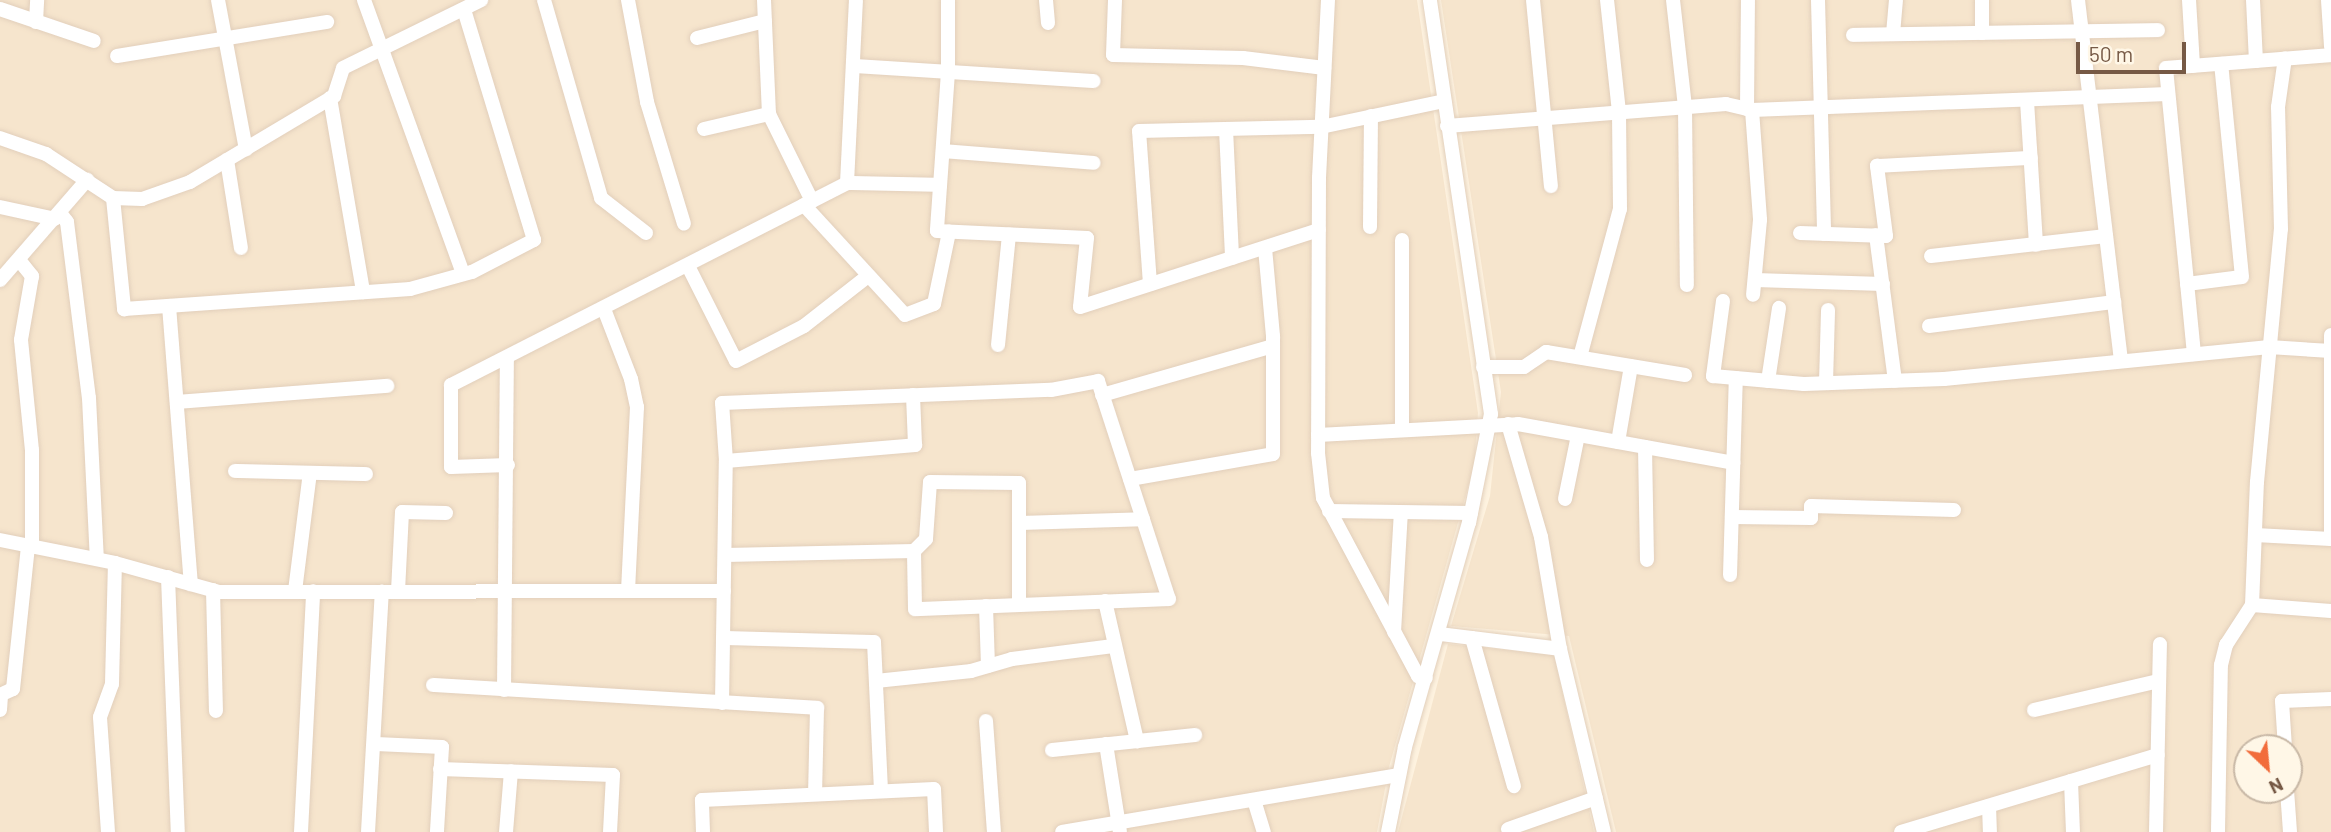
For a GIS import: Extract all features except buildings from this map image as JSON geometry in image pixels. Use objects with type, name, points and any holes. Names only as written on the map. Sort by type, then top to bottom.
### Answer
[{"type":"street","points":[[36,22],[37,0]]},
{"type":"street","points":[[218,0],[246,149]]},
{"type":"street","points":[[364,0],[384,48],[463,274]]},
{"type":"street","points":[[363,292],[330,98],[343,68],[481,0]]},
{"type":"street","points":[[544,0],[601,198],[623,220],[646,233]]},
{"type":"street","points":[[628,0],[647,102],[684,224]]},
{"type":"street","points":[[764,0],[769,114],[808,203],[905,315],[934,304],[949,232]]},
{"type":"street","points":[[847,183],[856,0]]},
{"type":"street","points":[[948,0],[948,72],[937,231],[1087,238],[1080,307],[1319,230]]},
{"type":"street","points":[[1046,0],[1048,23]]},
{"type":"street","points":[[1115,0],[1112,55],[1243,58],[1324,68]]},
{"type":"street","points":[[1328,0],[1319,230],[1318,435],[1323,498],[1418,676],[1426,678]]},
{"type":"street","points":[[1388,832],[1399,775],[1440,634],[1471,513],[1489,423],[1430,0]]},
{"type":"street","points":[[1532,0],[1547,118],[1551,186]]},
{"type":"street","points":[[1580,357],[1620,209],[1619,112],[1607,0]]},
{"type":"street","points":[[1673,0],[1685,107],[1687,285]]},
{"type":"street","points":[[1748,0],[1749,110],[1760,220],[1754,287],[1882,284]]},
{"type":"street","points":[[1818,0],[1824,234]]},
{"type":"street","points":[[1893,34],[1896,0]]},
{"type":"street","points":[[1982,0],[1982,33]]},
{"type":"street","points":[[2078,0],[2121,360]]},
{"type":"street","points":[[2189,0],[2193,66]]},
{"type":"street","points":[[2253,0],[2256,61]]},
{"type":"street","points":[[2328,0],[2331,47]]},
{"type":"street","points":[[0,9],[94,41]]},
{"type":"street","points":[[113,198],[124,309],[410,289],[463,274],[534,240],[464,9]]},
{"type":"street","points":[[698,38],[765,21]]},
{"type":"street","points":[[117,56],[327,22]]},
{"type":"street","points":[[1853,35],[2158,30]]},
{"type":"street","points":[[2193,354],[2166,68],[2331,55]]},
{"type":"street","points":[[2218,832],[2221,665],[2226,645],[2252,605],[2269,347],[2281,229],[2278,107],[2285,58]]},
{"type":"street","points":[[2187,284],[2242,277],[2221,64]]},
{"type":"street","points":[[854,66],[1094,81]]},
{"type":"street","points":[[1447,125],[1726,104],[1749,110],[2168,94]]},
{"type":"street","points":[[0,138],[46,154],[113,198],[142,199],[190,182],[330,98]]},
{"type":"street","points":[[1150,284],[1139,131],[1321,127],[1444,101]]},
{"type":"street","points":[[2027,101],[2036,245]]},
{"type":"street","points":[[704,129],[769,114]]},
{"type":"street","points":[[1370,227],[1371,116]]},
{"type":"street","points":[[1226,129],[1232,258]]},
{"type":"street","points":[[943,151],[1094,163]]},
{"type":"street","points":[[1800,233],[1886,236],[1877,166],[2031,158]]},
{"type":"street","points":[[226,160],[241,248]]},
{"type":"street","points":[[0,280],[11,262],[88,180]]},
{"type":"street","points":[[508,465],[451,467],[451,385],[507,360],[847,183],[940,185]]},
{"type":"street","points":[[0,207],[57,216],[67,222],[89,397],[97,559]]},
{"type":"street","points":[[999,345],[1009,235]]},
{"type":"street","points":[[1876,235],[1895,381]]},
{"type":"street","points":[[1931,256],[2106,236]]},
{"type":"street","points":[[1402,240],[1402,429]]},
{"type":"street","points":[[1130,479],[1273,454],[1273,346],[1265,247]]},
{"type":"street","points":[[0,700],[13,689],[30,546],[32,450],[21,340],[32,276],[11,262]]},
{"type":"street","points":[[688,265],[736,361],[804,326],[869,276]]},
{"type":"street","points":[[1723,301],[1713,376],[1768,381],[1895,381],[2269,347],[2330,351]]},
{"type":"street","points":[[1929,326],[2114,302]]},
{"type":"street","points":[[169,306],[191,584]]},
{"type":"street","points":[[1768,381],[1779,308]]},
{"type":"street","points":[[604,309],[631,379],[637,407],[628,591]]},
{"type":"street","points":[[1826,383],[1828,310]]},
{"type":"street","points":[[2255,535],[2331,539],[2331,335]]},
{"type":"street","points":[[1102,395],[1273,346]]},
{"type":"street","points":[[1483,367],[1524,367],[1546,352],[1685,375]]},
{"type":"street","points":[[504,690],[508,591],[507,360]]},
{"type":"street","points":[[1618,442],[1631,366]]},
{"type":"street","points":[[1730,575],[1737,378]]},
{"type":"street","points":[[722,702],[726,461],[722,403],[1051,390],[1098,381],[1169,599],[915,609],[914,551]]},
{"type":"street","points":[[177,402],[387,386]]},
{"type":"street","points":[[726,461],[915,445],[913,395]]},
{"type":"street","points":[[1318,435],[1508,424],[1734,463]]},
{"type":"street","points":[[1508,424],[1541,537],[1560,649],[1604,832]]},
{"type":"street","points":[[1565,499],[1578,435]]},
{"type":"street","points":[[1645,447],[1647,560]]},
{"type":"street","points":[[235,471],[366,474]]},
{"type":"street","points":[[295,591],[310,473]]},
{"type":"street","points":[[725,555],[914,551],[926,539],[930,482],[1018,483],[1019,605]]},
{"type":"street","points":[[1732,517],[1811,518],[1811,506],[1954,510]]},
{"type":"street","points":[[1329,511],[1471,513]]},
{"type":"street","points":[[398,591],[401,512],[446,513]]},
{"type":"street","points":[[1394,632],[1401,512]]},
{"type":"street","points":[[1019,523],[1143,519]]},
{"type":"street","points":[[0,540],[116,563],[213,590],[724,591]]},
{"type":"street","points":[[108,832],[100,717],[112,684],[116,563]]},
{"type":"street","points":[[168,578],[178,832]]},
{"type":"street","points":[[213,590],[216,711]]},
{"type":"street","points":[[301,832],[313,591]]},
{"type":"street","points":[[368,832],[376,744],[382,591]]},
{"type":"street","points":[[1105,601],[1136,741]]},
{"type":"street","points":[[2252,605],[2331,611]]},
{"type":"street","points":[[986,606],[988,666]]},
{"type":"street","points":[[1440,634],[1560,649]]},
{"type":"street","points":[[723,638],[874,642],[881,791]]},
{"type":"street","points":[[1472,638],[1514,786]]},
{"type":"street","points":[[2156,832],[2160,644]]},
{"type":"street","points":[[876,681],[1113,646]]},
{"type":"street","points":[[2034,710],[2159,681]]},
{"type":"street","points":[[433,685],[817,708],[815,794]]},
{"type":"street","points":[[2284,734],[2282,701],[2331,699]]},
{"type":"street","points":[[986,720],[994,832]]},
{"type":"street","points":[[1052,750],[1195,736]]},
{"type":"street","points":[[376,744],[442,747],[437,832]]},
{"type":"street","points":[[1107,744],[1119,828]]},
{"type":"street","points":[[1906,831],[2158,755]]},
{"type":"street","points":[[440,769],[613,775],[610,832]]},
{"type":"street","points":[[506,832],[511,771]]},
{"type":"street","points":[[1062,832],[1119,828],[1254,800],[1399,775]]},
{"type":"street","points":[[2071,781],[2073,832]]},
{"type":"street","points":[[703,832],[702,800],[934,789],[936,832]]},
{"type":"street","points":[[1508,829],[1596,798]]},
{"type":"street","points":[[1254,800],[1264,832]]},
{"type":"street","points":[[2288,804],[2290,832]]},
{"type":"street","points":[[1989,806],[1990,832]]},
{"type":"shaded area","points":[[0,0],[1417,0],[1478,413],[1474,466],[1389,767],[1377,832],[0,832]]},
{"type":"shaded area","points":[[1441,0],[2331,0],[2331,832],[1616,832],[1569,636],[1451,626],[1490,496],[1501,392]]},
{"type":"shaded area","points":[[1448,644],[1554,655],[1594,832],[1398,832]]}]
